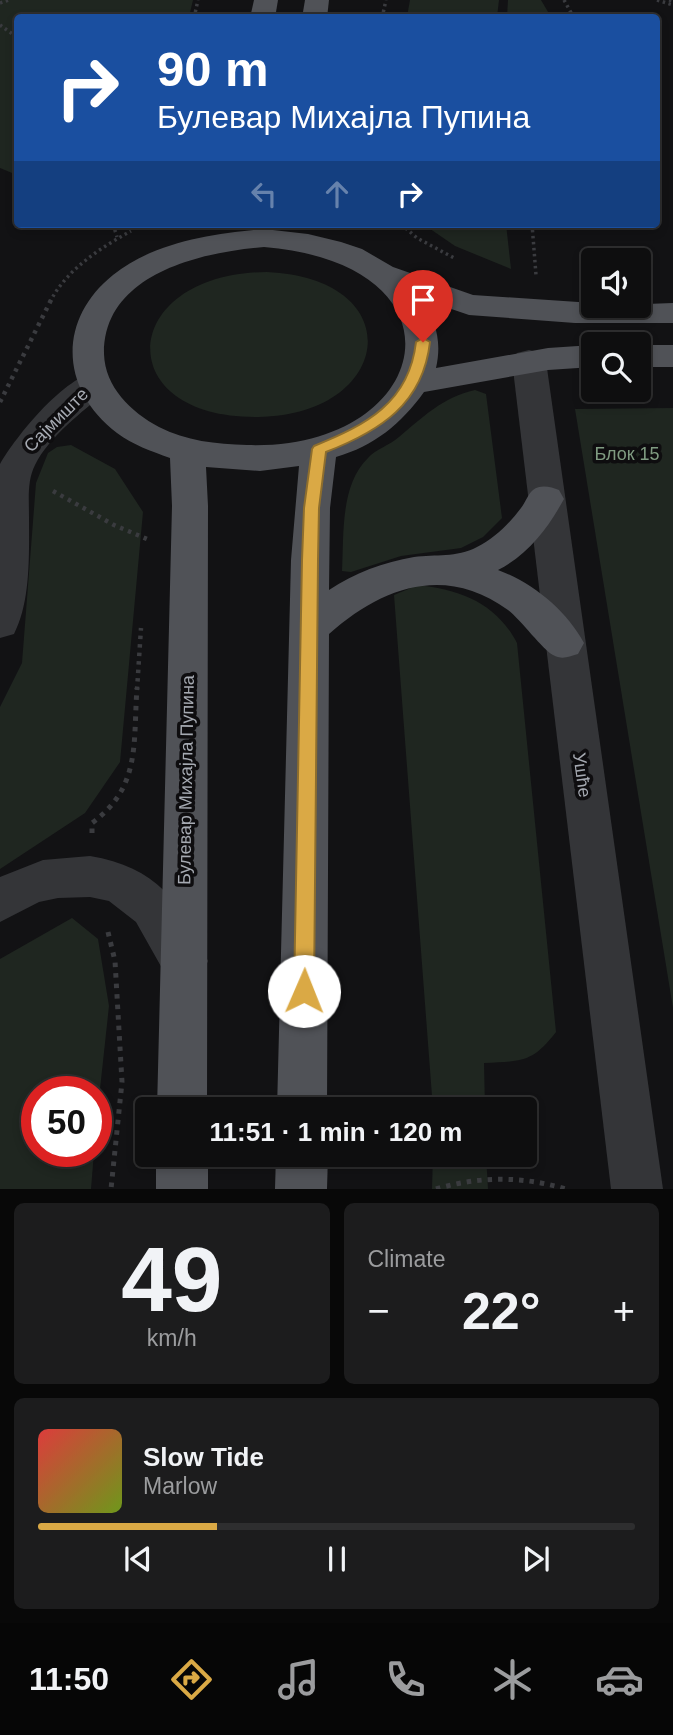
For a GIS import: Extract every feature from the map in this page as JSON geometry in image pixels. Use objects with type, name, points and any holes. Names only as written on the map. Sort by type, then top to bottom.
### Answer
[{"type":"main road","points":[[310,234],[381,272],[399,287],[411,304],[419,323],[423,342],[421,362],[413,382],[398,403],[377,421],[350,437],[319,449],[293,455],[253,459],[213,457],[165,444],[128,424],[102,398],[89,366],[89,339],[98,313],[109,298],[143,269],[197,236],[226,240],[310,234]]},
{"type":"main road","points":[[381,272],[469,305],[575,313],[673,313]]},
{"type":"main road","points":[[651,356],[673,356]]},
{"type":"main road","points":[[413,382],[480,372],[528,361],[581,357]]},
{"type":"main road","points":[[302,1097],[312,508],[319,449]]},
{"type":"main road","name":"Булевар Михајла Пупина","points":[[183,1097],[190,506],[187,451]]},
{"type":"main road","points":[[310,627],[358,591],[411,574],[466,568],[496,556],[535,518],[545,499]]},
{"type":"main road","points":[[436,572],[463,572],[514,592],[535,608],[564,643]]},
{"type":"main road","points":[[182,1167],[182,1189]]},
{"type":"main road","points":[[301,1189],[302,1167]]},
{"type":"street","name":"Ушће","points":[[528,361],[637,1189]]},
{"type":"street","name":"Сајмиште","points":[[0,623],[8,589],[11,481],[15,465],[24,450],[94,383]]},
{"type":"street","points":[[0,901],[28,885],[52,879],[74,877],[108,880],[136,893],[148,902],[184,961]]},
{"type":"path","points":[[0,3],[9,0]]},
{"type":"path","points":[[657,0],[672,2]]},
{"type":"path","points":[[114,228],[117,237]]},
{"type":"path","points":[[405,228],[416,238],[459,261]]},
{"type":"path","points":[[532,228],[537,279]]},
{"type":"path","points":[[15,465],[36,483],[114,525],[147,538]]},
{"type":"path","points":[[436,1189],[459,1181],[506,1177],[566,1189]]},
{"type":"green space","points":[[0,0],[193,0],[190,14],[14,14],[14,174],[0,168]]},
{"type":"green space","points":[[410,0],[499,0],[497,14],[408,14]]},
{"type":"green space","points":[[508,0],[541,0],[549,14],[507,14]]},
{"type":"green space","points":[[429,228],[506,228],[511,269],[455,246]]},
{"type":"green space","points":[[267,272],[314,280],[346,297],[364,321],[367,347],[358,373],[336,395],[303,411],[258,417],[209,411],[175,395],[156,372],[150,346],[159,319],[182,295],[218,279]]},
{"type":"green space","points":[[475,390],[486,394],[502,518],[483,537],[461,548],[401,556],[351,572],[342,571],[345,511],[352,482],[359,469],[371,455],[434,409],[453,397]]},
{"type":"green space","name":"Блок 15","points":[[673,408],[673,1008],[575,409]]},
{"type":"green space","points":[[71,445],[115,469],[143,512],[120,762],[85,813],[0,869],[0,707],[22,663],[36,483],[48,453],[57,447]]},
{"type":"green space","points":[[418,585],[463,595],[488,608],[517,643],[556,1032],[533,1055],[508,1062],[484,1063],[485,1097],[432,1097],[394,595]]},
{"type":"green space","points":[[72,918],[98,939],[109,1006],[101,1076],[21,1076],[21,1167],[93,1167],[91,1189],[0,1189],[0,959]]},
{"type":"green space","points":[[433,1167],[487,1167],[488,1189],[432,1189]]},
{"type":"route","points":[[304,991],[310,560],[312,508],[319,449],[350,437],[377,421],[398,403],[413,382],[421,362],[423,342]]}]
